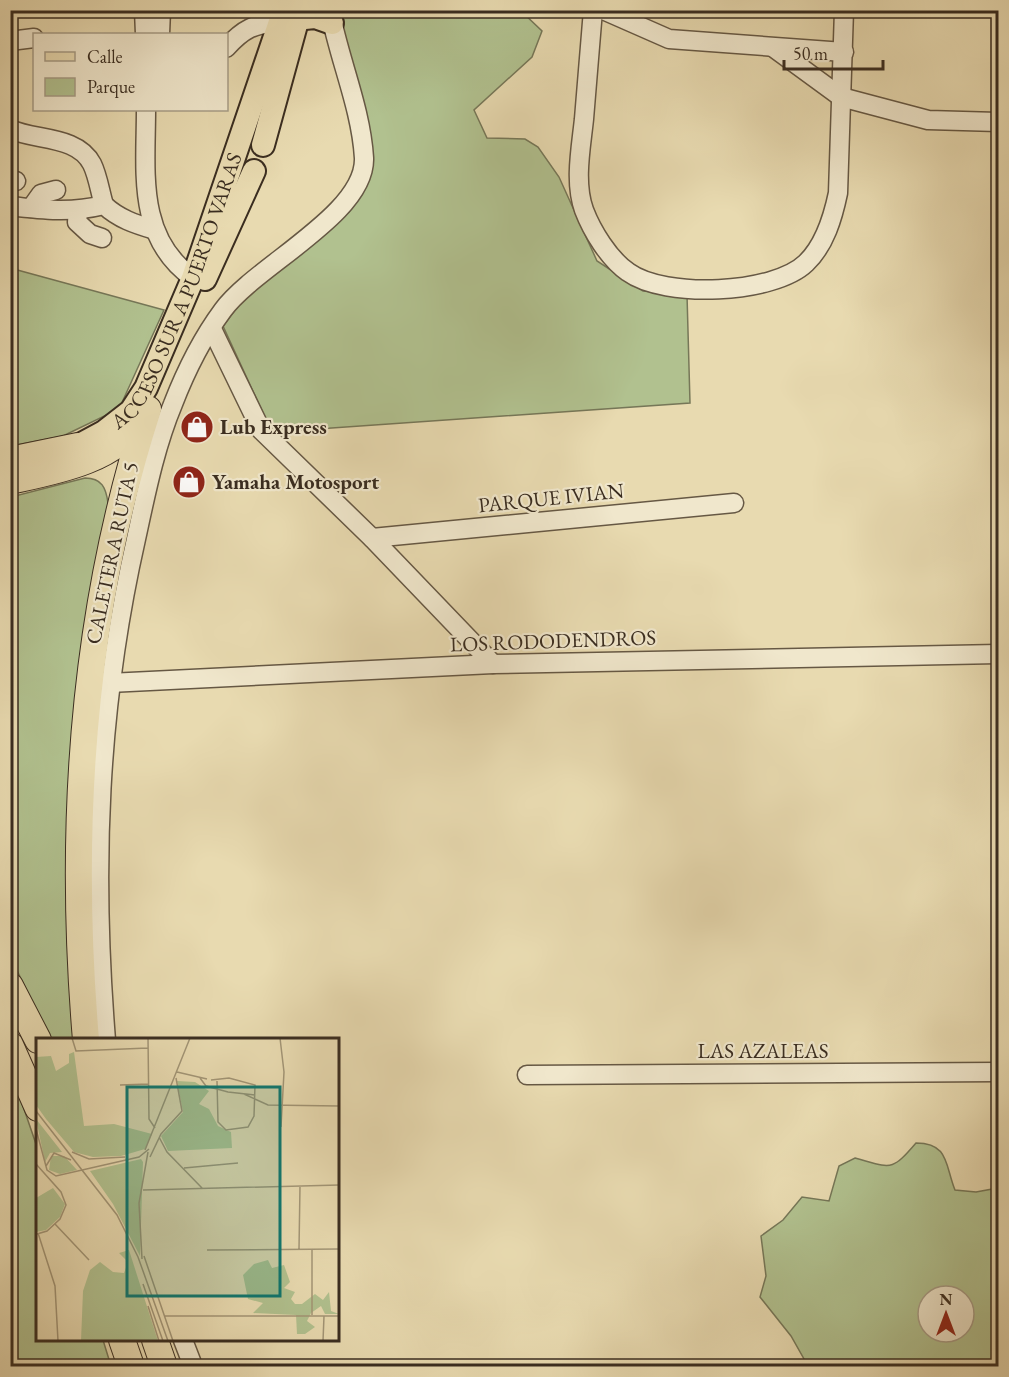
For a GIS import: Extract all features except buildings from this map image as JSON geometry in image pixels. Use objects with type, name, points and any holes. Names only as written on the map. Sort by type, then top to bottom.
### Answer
[{"type":"highway","points":[[22,479],[81,463],[122,443],[148,410]]},
{"type":"highway","points":[[86,1038],[78,869],[92,656],[111,548],[132,458],[148,410]]},
{"type":"highway","points":[[22,479],[78,446]]},
{"type":"highway","points":[[10,460],[78,446]]},
{"type":"highway","points":[[10,986],[37,1038]]},
{"type":"highway","points":[[10,1045],[36,1104]]},
{"type":"highway","points":[[120,1341],[131,1366]]},
{"type":"highway","points":[[155,1341],[164,1366]]},
{"type":"main road","points":[[290,15],[331,17]]},
{"type":"main road","name":"ACCESO SUR A PUERTO VARAS","points":[[263,145],[290,15]]},
{"type":"main road","name":"ACCESO SUR A PUERTO VARAS","points":[[78,446],[104,432],[131,411],[146,387],[193,278],[290,15]]},
{"type":"main road","name":"ACCESO SUR A PUERTO VARAS","points":[[148,410],[254,171]]},
{"type":"street","points":[[144,10],[144,33]]},
{"type":"street","points":[[160,33],[161,10]]},
{"type":"street","points":[[594,10],[581,150],[581,201],[591,225],[610,253],[629,273],[644,280],[687,288],[745,285],[783,278],[808,261],[828,229],[836,206],[844,10]]},
{"type":"street","points":[[603,10],[669,39],[844,52]]},
{"type":"street","points":[[228,46],[241,31],[290,15]]},
{"type":"street","name":"CALETERA RUTA 5","points":[[106,1038],[99,904],[101,776],[109,683],[134,547],[162,433],[173,402],[212,329],[230,303],[259,275],[343,208],[355,188],[364,161],[357,120],[331,17]]},
{"type":"street","points":[[10,41],[33,38]]},
{"type":"street","points":[[774,48],[841,97],[928,120],[999,122]]},
{"type":"street","points":[[146,111],[148,212],[155,230],[176,266],[193,278]]},
{"type":"street","points":[[10,129],[20,134],[61,142],[80,150],[91,163],[104,205],[116,216],[129,223],[155,230]]},
{"type":"street","points":[[31,208],[41,194],[56,190]]},
{"type":"street","points":[[10,206],[78,211],[104,205]]},
{"type":"street","points":[[78,211],[77,222],[84,230],[102,238]]},
{"type":"street","points":[[212,329],[261,430],[372,538],[493,664]]},
{"type":"street","name":"PARQUE IVIAN","points":[[372,538],[734,503]]},
{"type":"street","name":"LOS RODODENDROS","points":[[109,683],[493,664],[999,654]]},
{"type":"street","name":"LAS AZALEAS","points":[[527,1075],[999,1072]]},
{"type":"street","points":[[120,1341],[124,1366]]},
{"type":"street","points":[[183,1341],[193,1366]]},
{"type":"green space","points":[[339,11],[521,11],[542,31],[532,57],[474,110],[487,138],[525,139],[538,147],[559,177],[597,261],[643,291],[687,295],[690,403],[289,431],[268,424],[223,326],[248,293],[349,212],[363,188],[372,164]]},
{"type":"green space","points":[[10,268],[164,310],[119,409],[63,436],[11,446]]},
{"type":"green space","points":[[91,478],[102,485],[108,503],[79,1038],[50,1038],[11,958],[11,497]]},
{"type":"green space","points":[[12,1074],[36,1144],[36,1341],[103,1341],[111,1366],[11,1366]]},
{"type":"green space","points":[[916,1143],[927,1144],[935,1147],[944,1157],[955,1190],[976,1192],[998,1188],[998,1366],[808,1366],[791,1336],[760,1297],[766,1276],[761,1236],[783,1220],[802,1197],[829,1201],[839,1166],[855,1158],[884,1165],[890,1165],[901,1159]]},
{"type":"place","name":"Lub Express","points":[[197,427]]},
{"type":"place","name":"Yamaha Motosport","points":[[189,482]]}]
